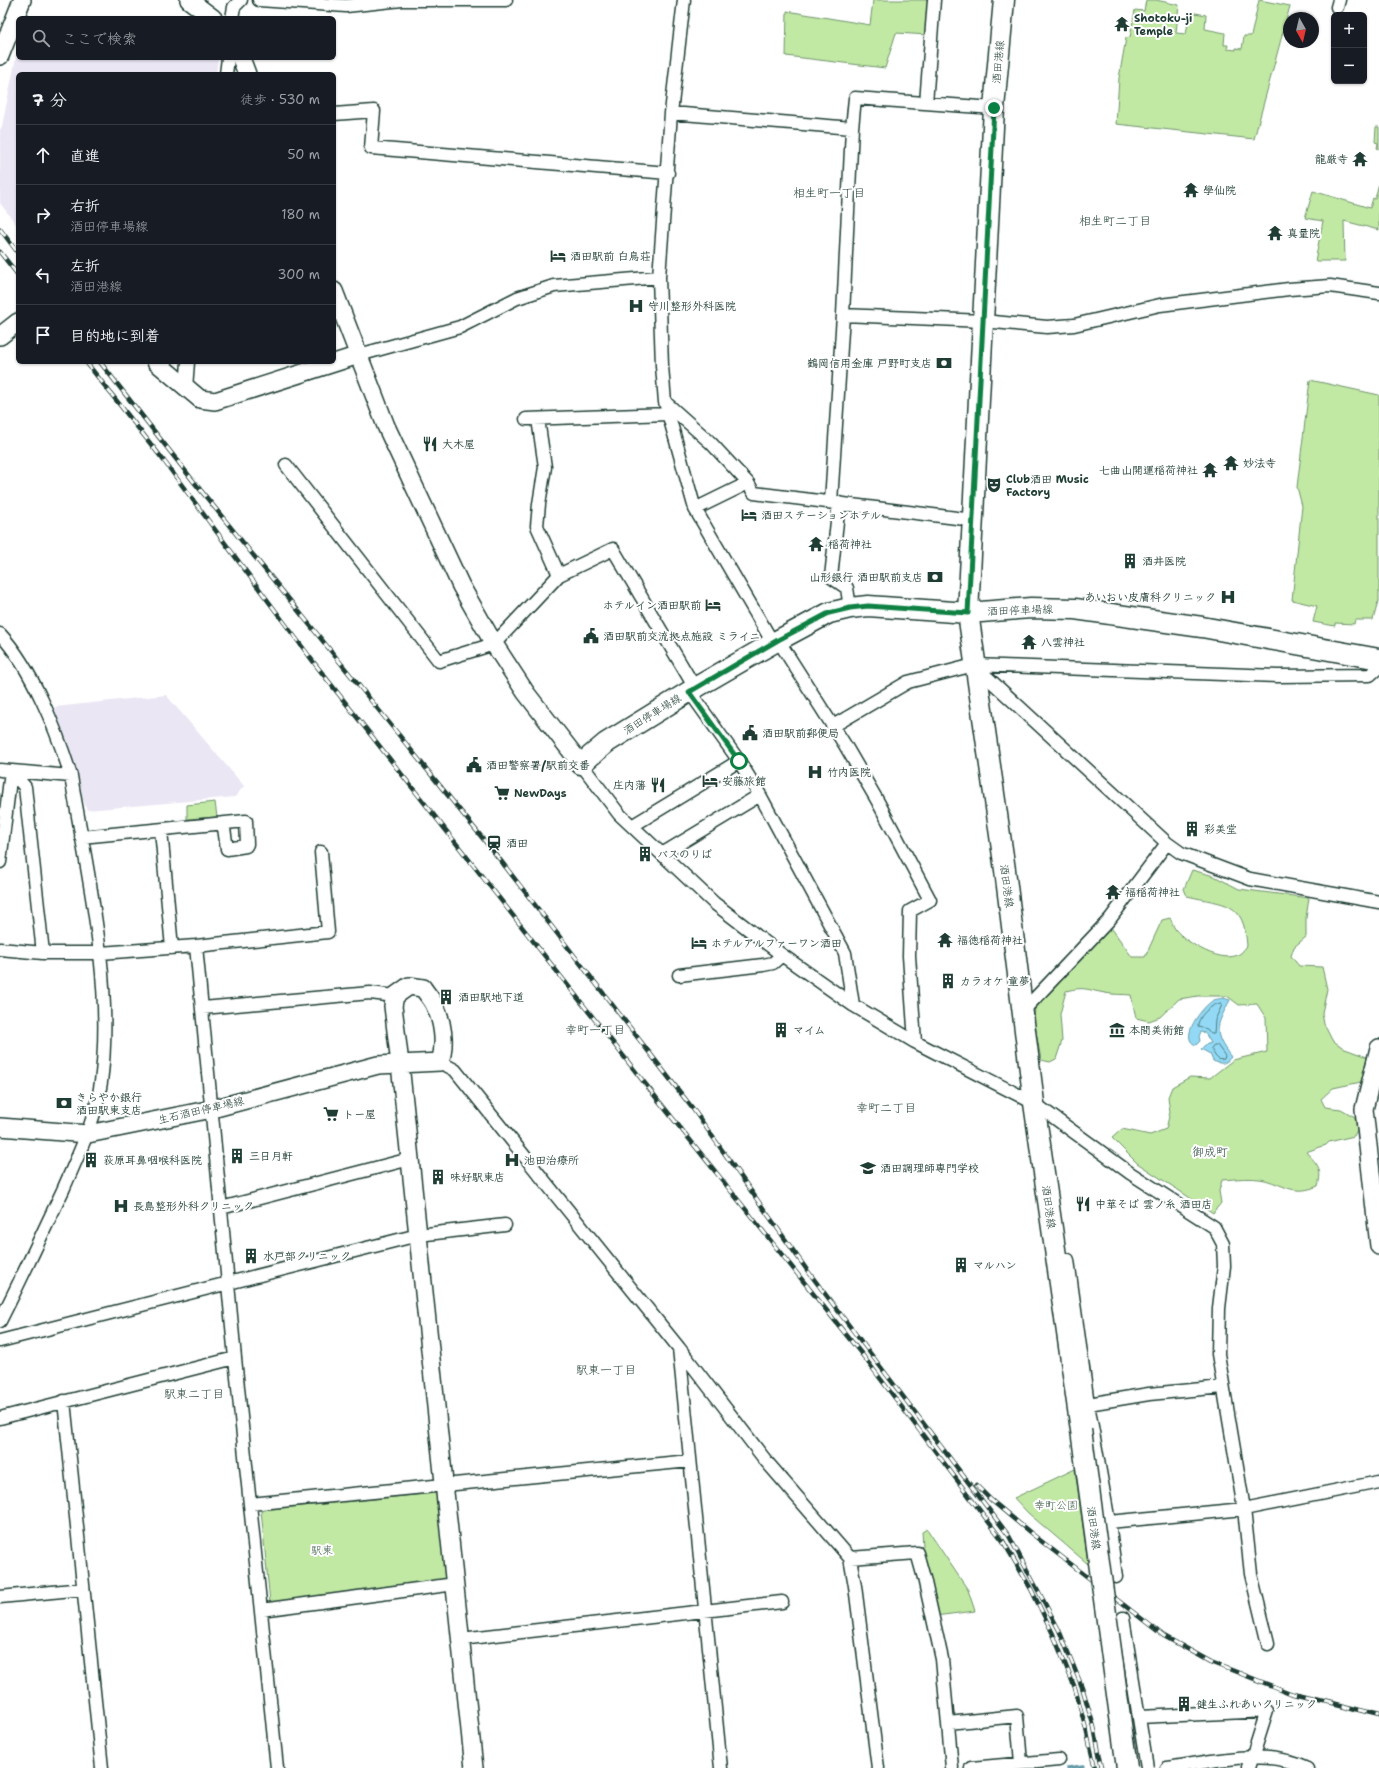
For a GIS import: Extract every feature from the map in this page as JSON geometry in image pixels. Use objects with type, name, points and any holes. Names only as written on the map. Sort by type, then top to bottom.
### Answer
[{"type":"main road","name":"酒田港線","points":[[1004,0],[994,108],[968,613],[974,665],[1005,870],[1034,1102],[1127,1768]]},
{"type":"main road","name":"酒田停車場線","points":[[581,764],[602,745],[775,641],[829,613],[850,608],[868,606],[968,613],[1031,608],[1075,609],[1202,627],[1379,659]]},
{"type":"street","points":[[0,56],[22,0]]},
{"type":"street","points":[[189,0],[209,16]]},
{"type":"street","points":[[232,16],[234,7],[241,0]]},
{"type":"street","points":[[259,0],[346,6],[402,0],[506,0]]},
{"type":"street","points":[[684,0],[671,113],[668,173],[659,277],[662,366],[665,402],[695,509],[775,641],[833,726],[878,800],[930,900],[910,912],[909,956],[915,1042]]},
{"type":"street","points":[[926,103],[934,0]]},
{"type":"street","points":[[226,72],[228,60]]},
{"type":"street","points":[[242,60],[246,72]]},
{"type":"street","points":[[850,608],[847,588],[831,577],[852,128],[855,98],[994,108]]},
{"type":"street","points":[[336,114],[374,111],[371,148],[668,173]]},
{"type":"street","points":[[671,113],[852,128]]},
{"type":"street","points":[[336,362],[460,327],[517,298],[554,286],[659,277]]},
{"type":"street","points":[[843,315],[983,321],[1047,328],[1074,325],[1160,305],[1289,289],[1330,286],[1379,293]]},
{"type":"street","points":[[336,296],[360,354],[386,426],[461,586],[494,644],[526,693],[619,814],[714,903],[782,955],[853,1005],[915,1042],[1034,1102],[1130,1174],[1214,1227],[1223,1244],[1224,1266],[1219,1308],[1218,1354],[1244,1509],[1251,1574],[1268,1644]]},
{"type":"street","points":[[0,336],[16,324]]},
{"type":"street","points":[[158,364],[200,399],[215,401],[329,364]]},
{"type":"street","points":[[186,388],[188,364]]},
{"type":"street","points":[[665,402],[711,443],[748,482],[754,493],[973,520]]},
{"type":"street","points":[[559,575],[537,526],[538,504],[545,467],[532,419],[668,414]]},
{"type":"street","points":[[286,464],[439,661],[494,644],[559,575],[613,549],[692,690],[760,795],[845,953],[853,1005]]},
{"type":"street","points":[[695,509],[748,482]]},
{"type":"street","points":[[0,634],[10,645],[34,686],[64,754],[71,776],[100,954],[104,1039],[101,1083],[88,1134],[35,1251],[0,1321]]},
{"type":"street","points":[[833,726],[908,682],[974,665],[1278,676],[1370,675],[1379,667]]},
{"type":"street","points":[[974,665],[1167,843],[1181,853],[1250,879],[1379,902]]},
{"type":"street","points":[[632,826],[739,761]]},
{"type":"street","points":[[5,770],[71,776]]},
{"type":"street","points":[[0,862],[5,770]]},
{"type":"street","points":[[5,770],[25,787],[43,953]]},
{"type":"street","points":[[662,854],[760,795]]},
{"type":"street","points":[[81,837],[220,824]]},
{"type":"street","points":[[161,830],[172,948]]},
{"type":"street","points":[[1023,1011],[1110,919],[1167,843]]},
{"type":"street","points":[[0,949],[43,953],[100,954],[196,946],[328,932],[321,852]]},
{"type":"street","points":[[196,946],[235,1358],[277,1768]]},
{"type":"street","points":[[679,975],[763,965],[773,963],[782,955]]},
{"type":"street","points":[[202,1008],[370,993],[395,996],[410,986],[423,988],[434,1003],[441,1021],[444,1051],[440,1062],[455,1070],[679,1348],[766,1461],[850,1558],[855,1586],[878,1768]]},
{"type":"street","points":[[395,996],[393,1006],[474,1768]]},
{"type":"street","points":[[1379,1048],[1364,1109],[1379,1246]]},
{"type":"street","name":"生石酒田停車場線","points":[[0,1127],[88,1134],[212,1109],[378,1065],[440,1062]]},
{"type":"street","points":[[221,1208],[410,1159]]},
{"type":"street","points":[[0,1341],[418,1234],[505,1225]]},
{"type":"street","points":[[1056,1260],[1068,1260],[1088,1404],[1109,1522],[1116,1577]]},
{"type":"street","points":[[679,1348],[720,1768]]},
{"type":"street","points":[[0,1418],[235,1358]]},
{"type":"street","points":[[1088,1404],[1149,1394],[1223,1387]]},
{"type":"street","points":[[64,1401],[102,1768]]},
{"type":"street","points":[[250,1504],[690,1461]]},
{"type":"street","points":[[1109,1522],[1244,1509],[1379,1482]]},
{"type":"street","points":[[850,1558],[917,1553],[942,1659],[952,1768]]},
{"type":"street","points":[[261,1610],[455,1584]]},
{"type":"street","points":[[0,1597],[83,1588]]},
{"type":"street","points":[[460,1639],[782,1602]]},
{"type":"street","points":[[1123,1618],[1147,1768]]},
{"type":"street","points":[[1139,1717],[1267,1710],[1251,1762]]},
{"type":"street","points":[[948,1723],[1017,1716],[1021,1764]]},
{"type":"street","points":[[971,1768],[1059,1760]]},
{"type":"street","points":[[1167,1768],[1251,1762],[1294,1762],[1306,1768]]},
{"type":"shaded area","points":[[16,58],[16,60],[218,60],[216,72],[16,72],[16,224],[0,203],[0,130]]},
{"type":"shaded area","points":[[166,695],[244,786],[235,797],[87,810],[53,714],[55,707]]},
{"type":"green space","points":[[873,0],[929,0],[928,35],[896,33],[885,68],[786,56],[787,11],[870,25]]},
{"type":"green space","points":[[1146,0],[1156,0],[1179,5],[1176,33],[1186,34],[1190,12],[1206,15],[1205,29],[1225,33],[1224,45],[1228,45],[1227,49],[1236,50],[1236,48],[1242,49],[1244,36],[1251,36],[1259,0],[1290,6],[1288,12],[1283,12],[1283,32],[1254,139],[1116,124],[1119,78],[1126,38],[1130,37],[1135,10],[1144,11]]},
{"type":"green space","points":[[1376,127],[1379,127],[1379,149],[1377,148],[1378,143],[1375,142]]},
{"type":"green space","points":[[1379,183],[1379,230],[1344,221],[1345,261],[1315,261],[1323,221],[1305,218],[1313,191],[1370,208],[1373,198],[1375,199]]},
{"type":"green space","points":[[1310,380],[1379,395],[1379,602],[1373,620],[1355,620],[1354,624],[1335,623],[1335,626],[1313,622],[1317,606],[1292,600],[1302,506],[1297,487]]},
{"type":"green space","points":[[215,802],[217,817],[187,819],[187,805]]},
{"type":"green space","points":[[1192,870],[1214,876],[1239,889],[1309,898],[1306,918],[1306,937],[1294,947],[1291,956],[1299,966],[1322,967],[1327,989],[1322,1013],[1324,1024],[1332,1040],[1345,1049],[1367,1057],[1361,1082],[1333,1088],[1321,1099],[1325,1107],[1341,1109],[1355,1117],[1357,1130],[1354,1136],[1329,1142],[1326,1145],[1306,1152],[1318,1167],[1320,1175],[1318,1186],[1310,1189],[1296,1190],[1260,1179],[1244,1178],[1222,1180],[1219,1191],[1221,1203],[1213,1213],[1137,1163],[1112,1138],[1122,1129],[1150,1135],[1166,1129],[1170,1112],[1168,1097],[1172,1087],[1190,1077],[1210,1078],[1233,1060],[1267,1052],[1266,1018],[1257,1004],[1239,1005],[1227,996],[1198,996],[1179,999],[1160,1017],[1149,1021],[1136,1018],[1131,995],[1108,994],[1082,989],[1066,991],[1060,1014],[1062,1041],[1056,1059],[1050,1062],[1041,1060],[1034,1020],[1035,1008],[1110,926],[1132,957],[1145,957],[1162,920],[1170,918],[1175,929],[1180,935],[1206,951],[1225,957],[1234,956],[1241,953],[1247,946],[1242,920],[1237,912],[1230,907],[1212,901],[1187,896],[1184,889]]},
{"type":"green space","name":"幸町公園","points":[[1075,1469],[1088,1564],[1028,1513],[1014,1498]]},
{"type":"green space","name":"駅東","points":[[436,1493],[448,1579],[270,1603],[261,1510]]},
{"type":"green space","points":[[927,1529],[968,1590],[975,1611],[935,1616],[921,1547],[923,1546],[922,1532]]},
{"type":"water","points":[[1223,998],[1230,1000],[1219,1023],[1218,1029],[1221,1041],[1231,1057],[1225,1063],[1221,1063],[1213,1061],[1210,1054],[1201,1049],[1205,1045],[1211,1043],[1205,1033],[1201,1032],[1199,1036],[1200,1041],[1196,1045],[1191,1042],[1190,1036],[1194,1022],[1198,1015],[1209,1003]]},
{"type":"waterway","points":[[1068,1768],[1083,1766]]},
{"type":"railway","points":[[0,229],[16,250]]},
{"type":"railway","points":[[0,252],[16,272]]},
{"type":"railway","points":[[88,364],[161,457],[315,664],[658,1100],[864,1357],[1003,1541],[1031,1589],[1053,1634],[1075,1688],[1095,1768]]},
{"type":"railway","points":[[102,364],[194,482],[501,861],[693,1109],[807,1270],[1009,1536],[1059,1630],[1082,1687],[1094,1727],[1102,1768]]},
{"type":"railway","points":[[976,1485],[991,1500],[1032,1534],[1164,1636],[1211,1662],[1290,1693],[1379,1715]]},
{"type":"place","name":"Shotoku-ji Temple","points":[[1122,24]]},
{"type":"place","name":"龍厳寺","points":[[1360,159]]},
{"type":"place","name":"學仙院","points":[[1191,190]]},
{"type":"place","name":"真量院","points":[[1275,233]]},
{"type":"place","name":"酒田駅前 白鳥荘","points":[[558,256]]},
{"type":"place","name":"守川整形外科医院","points":[[636,306]]},
{"type":"place","name":"鶴岡信用金庫 戸野町支店","points":[[944,363]]},
{"type":"place","name":"大木屋","points":[[430,444]]},
{"type":"place","name":"妙法寺","points":[[1231,463]]},
{"type":"place","name":"七曲山開運稲荷神社","points":[[1210,470]]},
{"type":"place","name":"Club酒田 Music Factory","points":[[994,485]]},
{"type":"place","name":"酒田ステーションホテル","points":[[749,515]]},
{"type":"place","name":"稲荷神社","points":[[816,544]]},
{"type":"place","name":"酒井医院","points":[[1130,561]]},
{"type":"place","name":"山形銀行 酒田駅前支店","points":[[935,577]]},
{"type":"place","name":"あいおい皮膚科クリニック","points":[[1228,597]]},
{"type":"place","name":"ホテルイン酒田駅前","points":[[713,605]]},
{"type":"place","name":"酒田駅前交流拠点施設 ミライニ","points":[[591,636]]},
{"type":"place","name":"八雲神社","points":[[1029,642]]},
{"type":"place","name":"酒田駅前郵便局","points":[[750,733]]},
{"type":"place","name":"酒田警察署/駅前交番","points":[[474,765]]},
{"type":"place","name":"竹内医院","points":[[815,772]]},
{"type":"place","name":"安藤旅館","points":[[710,781]]},
{"type":"place","name":"庄内藩","points":[[658,785]]},
{"type":"place","name":"NewDays","points":[[502,793]]},
{"type":"place","name":"彩美堂","points":[[1192,829]]},
{"type":"place","name":"酒田","points":[[494,843]]},
{"type":"place","name":"バスのりば","points":[[645,854]]},
{"type":"place","name":"福稲荷神社","points":[[1113,892]]},
{"type":"place","name":"福徳稲荷神社","points":[[945,940]]},
{"type":"place","name":"ホテルアルファーワン酒田","points":[[699,943]]},
{"type":"place","name":"カラオケ 童夢","points":[[948,981]]},
{"type":"place","name":"酒田駅地下道","points":[[446,997]]},
{"type":"place","name":"マイム","points":[[781,1030]]},
{"type":"place","name":"本間美術館","points":[[1117,1030]]},
{"type":"place","name":"きらやか銀行 酒田駅東支店","points":[[64,1103]]},
{"type":"place","name":"トー屋","points":[[331,1114]]},
{"type":"place","name":"三日月軒","points":[[237,1156]]},
{"type":"place","name":"荻原耳鼻咽喉科医院","points":[[91,1160]]},
{"type":"place","name":"池田治療所","points":[[512,1160]]},
{"type":"place","name":"酒田調理師専門学校","points":[[868,1168]]},
{"type":"place","name":"味好駅東店","points":[[438,1177]]},
{"type":"place","name":"中華そば 雲ノ糸 酒田店","points":[[1083,1204]]},
{"type":"place","name":"長島整形外科クリニック","points":[[121,1206]]},
{"type":"place","name":"水戸部クリニック","points":[[251,1256]]},
{"type":"place","name":"マルハン","points":[[961,1265]]},
{"type":"place","name":"健生ふれあいクリニック","points":[[1184,1704]]},
{"type":"district","name":"相生町一丁目","points":[[829,193]]},
{"type":"district","name":"相生町二丁目","points":[[1115,221]]},
{"type":"district","name":"幸町一丁目","points":[[595,1030]]},
{"type":"district","name":"幸町二丁目","points":[[886,1108]]},
{"type":"district","name":"御成町","points":[[1210,1152]]},
{"type":"district","name":"駅東一丁目","points":[[606,1370]]},
{"type":"district","name":"駅東二丁目","points":[[194,1394]]},
{"type":"route","points":[[739,761],[689,692],[778,640],[829,613],[850,608],[868,606],[968,613],[994,108]]}]
